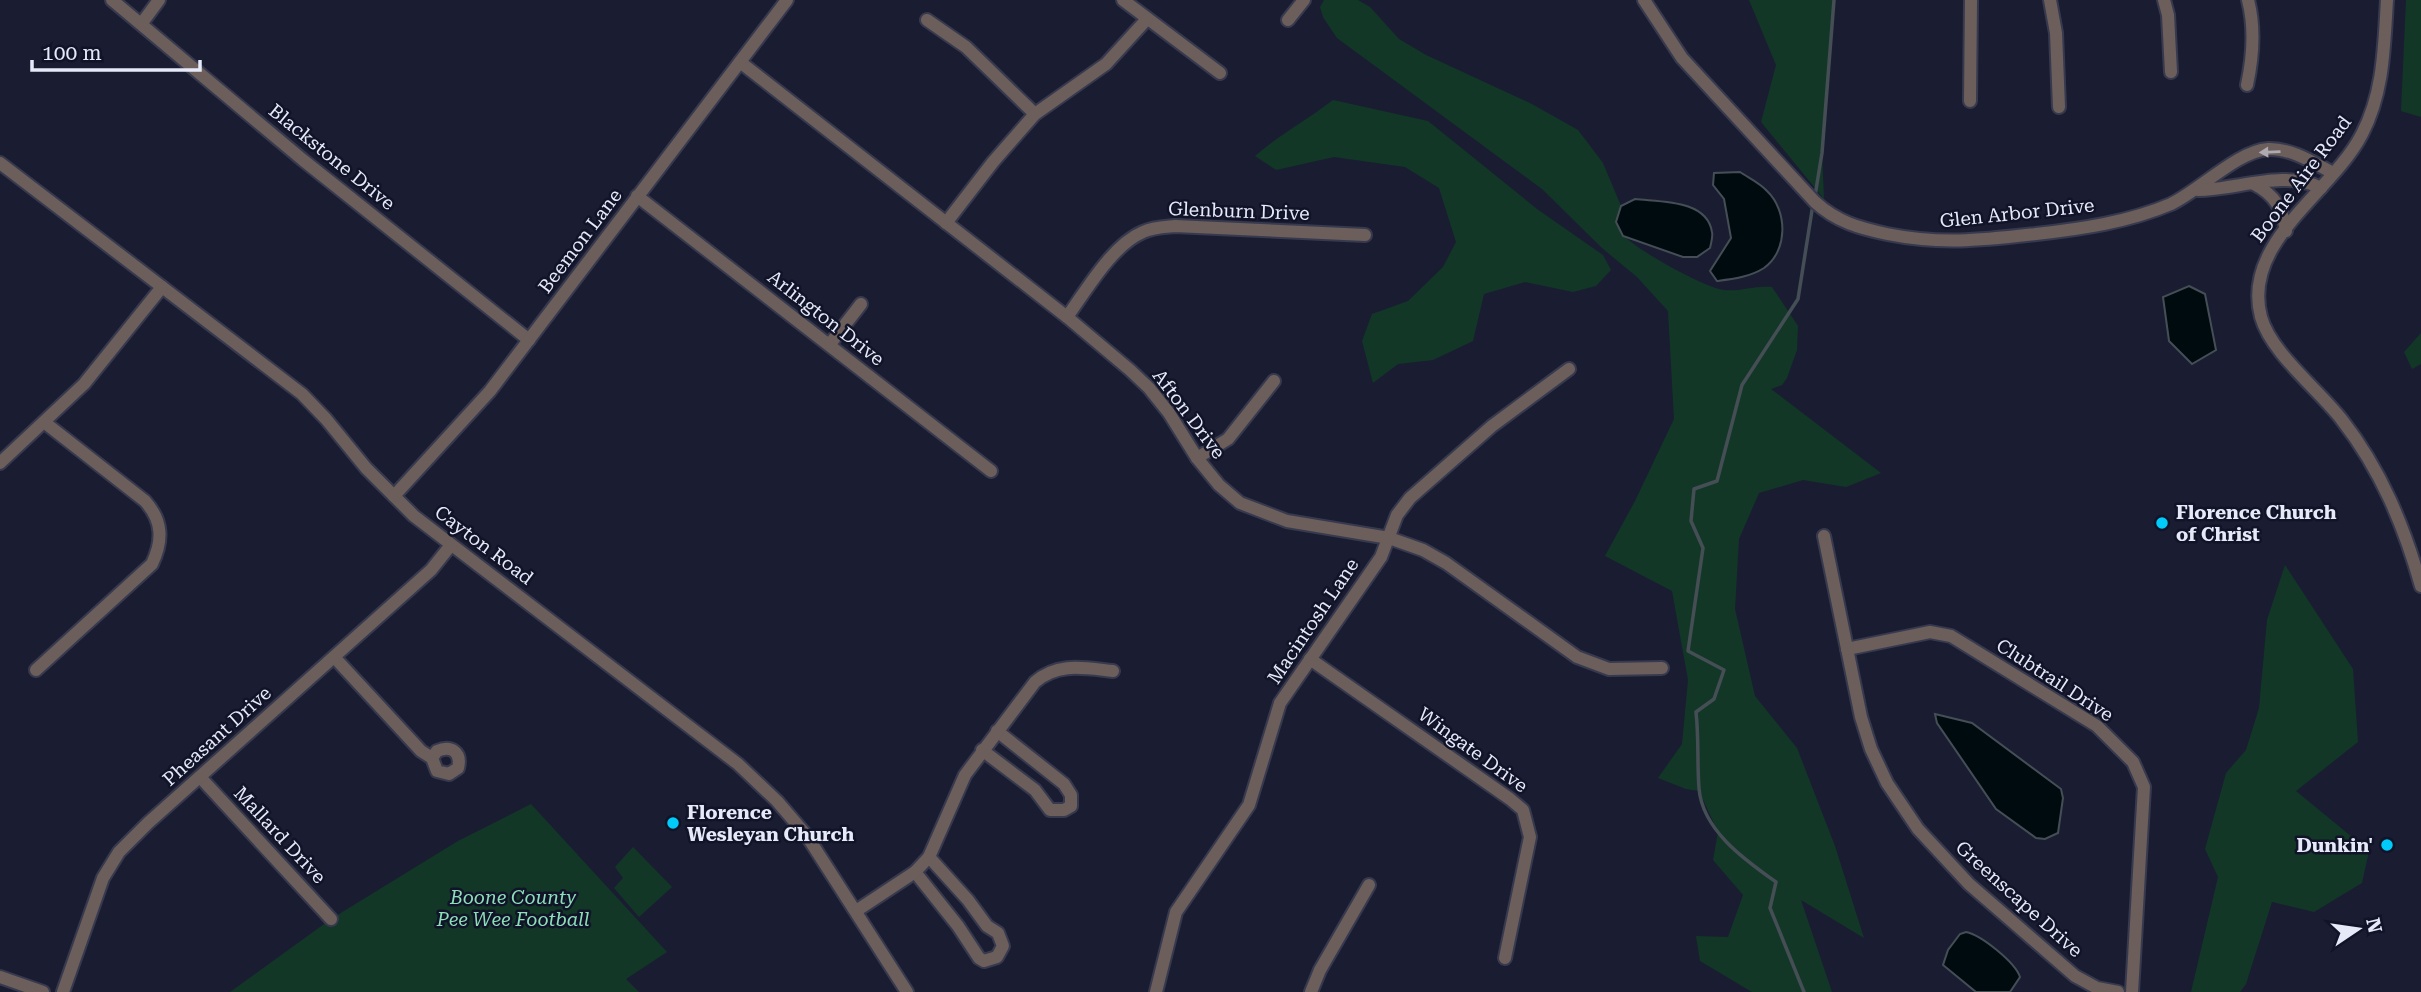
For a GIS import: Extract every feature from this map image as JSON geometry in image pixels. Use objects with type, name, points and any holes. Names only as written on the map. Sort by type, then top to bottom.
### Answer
[{"type":"street","name":"Blackstone Drive","points":[[112,0],[303,160],[530,340]]},
{"type":"street","points":[[142,23],[159,0]]},
{"type":"street","name":"Beemon Lane","points":[[394,496],[490,391],[787,0]]},
{"type":"street","points":[[1123,0],[1220,73]]},
{"type":"street","points":[[1288,20],[1304,0]]},
{"type":"street","name":"Glen Arbor Drive","points":[[1644,0],[1682,58],[1815,202],[1826,212],[1849,225],[1921,240],[1976,240],[2072,230],[2111,222],[2170,204],[2198,190],[2236,162],[2268,149],[2297,155],[2333,173]]},
{"type":"street","points":[[1970,101],[1971,0]]},
{"type":"street","points":[[2050,0],[2056,33],[2059,107]]},
{"type":"street","points":[[2164,0],[2168,15],[2171,72]]},
{"type":"street","points":[[2246,85],[2252,62],[2252,13],[2248,0]]},
{"type":"street","name":"Boone Aire Road","points":[[2387,0],[2382,69],[2375,102],[2361,137],[2265,259],[2260,271],[2258,300],[2265,329],[2277,349],[2338,415],[2366,454],[2404,531],[2421,586]]},
{"type":"street","points":[[946,223],[993,162],[1035,114],[1106,64],[1147,19]]},
{"type":"street","points":[[928,20],[967,47],[1035,114]]},
{"type":"street","name":"Afton Drive","points":[[740,62],[1067,317],[1149,388],[1169,413],[1197,458],[1219,485],[1240,503],[1287,520],[1389,538],[1423,550],[1446,563],[1577,657],[1609,669],[1662,668]]},
{"type":"street","name":"Cayton Road","points":[[0,163],[302,394],[366,468],[451,545],[738,764],[777,801],[807,836],[907,992]]},
{"type":"street","name":"Glen Arbor Drive","points":[[2198,190],[2299,181],[2321,188]]},
{"type":"street","points":[[2254,184],[2268,191],[2279,204],[2286,231]]},
{"type":"street","name":"Arlington Drive","points":[[638,196],[991,471]]},
{"type":"street","name":"Glenburn Drive","points":[[1067,317],[1105,265],[1128,242],[1157,227],[1365,235]]},
{"type":"street","points":[[0,463],[84,384],[162,287]]},
{"type":"street","points":[[830,344],[861,304]]},
{"type":"street","name":"Macintosh Lane","points":[[1156,992],[1175,912],[1250,805],[1280,703],[1381,557],[1397,515],[1410,498],[1492,426],[1569,369]]},
{"type":"street","points":[[1197,458],[1228,439],[1274,381]]},
{"type":"street","points":[[36,670],[152,564],[157,553],[160,530],[154,511],[145,501],[44,422]]},
{"type":"street","name":"Greenscape Drive","points":[[1824,536],[1861,717],[1871,749],[1887,783],[1918,830],[1969,884],[2075,976],[2097,988],[2118,992]]},
{"type":"street","name":"Pheasant Drive","points":[[63,992],[95,895],[111,864],[129,841],[431,570],[451,545]]},
{"type":"street","name":"Clubtrail Drive","points":[[1847,649],[1930,632],[1951,636],[2097,726],[2133,762],[2144,787],[2132,992]]},
{"type":"street","points":[[335,658],[421,751],[432,758]]},
{"type":"street","name":"Wingate Drive","points":[[1310,659],[1523,810],[1530,837],[1505,958]]},
{"type":"street","points":[[856,911],[915,872],[929,857],[952,799],[965,775],[1025,692],[1044,674],[1070,667],[1112,671]]},
{"type":"street","points":[[982,750],[1035,790],[1050,810],[1064,810],[1071,806],[1072,795],[1064,784],[996,731]]},
{"type":"street","name":"Mallard Drive","points":[[200,777],[331,919]]},
{"type":"street","points":[[915,872],[958,926],[979,958],[984,961],[997,957],[1003,946],[998,933],[986,926],[963,894],[929,857]]},
{"type":"street","points":[[1311,992],[1320,970],[1369,885]]},
{"type":"street","points":[[0,977],[43,992]]},
{"type":"green space","points":[[1324,0],[1358,0],[1370,7],[1399,39],[1426,55],[1532,104],[1578,130],[1603,163],[1621,206],[1616,222],[1624,236],[1642,250],[1687,276],[1715,288],[1730,290],[1772,287],[1798,326],[1797,350],[1787,378],[1782,385],[1771,389],[1881,473],[1846,487],[1803,480],[1759,493],[1739,539],[1735,609],[1755,696],[1797,748],[1835,846],[1864,938],[1801,900],[1832,992],[1752,992],[1700,961],[1696,936],[1728,937],[1743,895],[1713,860],[1718,832],[1699,791],[1658,778],[1682,744],[1688,680],[1672,591],[1605,556],[1674,419],[1668,311],[1637,277],[1602,248],[1542,189],[1337,38],[1323,17],[1320,7]]},
{"type":"green space","points":[[1749,0],[1834,0],[1822,153],[1824,199],[1761,122],[1776,65]]},
{"type":"green space","points":[[2406,0],[2421,0],[2421,117],[2401,111]]},
{"type":"green space","points":[[1333,100],[1428,121],[1537,209],[1603,255],[1611,270],[1596,286],[1573,292],[1525,282],[1484,294],[1473,341],[1433,360],[1398,364],[1373,383],[1362,341],[1372,314],[1408,301],[1443,267],[1456,242],[1439,188],[1405,167],[1334,157],[1276,170],[1255,156]]},
{"type":"green space","points":[[2421,333],[2421,364],[2412,369],[2404,352]]},
{"type":"green space","points":[[2285,565],[2353,669],[2358,742],[2296,791],[2369,851],[2362,883],[2314,912],[2272,902],[2246,984],[2240,992],[2191,992],[2218,877],[2205,849],[2226,773],[2246,750],[2259,708],[2267,620]]},
{"type":"green space","name":"Boone County Pee Wee Football","points":[[531,804],[667,952],[626,979],[639,992],[230,992],[331,919],[458,841]]},
{"type":"green space","points":[[633,847],[672,887],[639,917],[614,888],[623,878],[615,867]]},
{"type":"shaded area","points":[[1740,172],[1774,199],[1782,220],[1781,241],[1778,252],[1764,268],[1747,276],[1717,281],[1710,271],[1731,238],[1724,199],[1713,185],[1714,173]]},
{"type":"shaded area","points":[[1635,199],[1681,204],[1701,213],[1712,232],[1710,248],[1697,257],[1683,257],[1623,236],[1616,222],[1621,206]]},
{"type":"shaded area","points":[[2189,286],[2205,294],[2216,350],[2192,364],[2169,341],[2163,297]]},
{"type":"shaded area","points":[[1935,714],[1972,723],[2061,789],[2063,798],[2058,833],[2045,839],[2036,838],[1996,809],[1937,723]]},
{"type":"shaded area","points":[[1966,932],[1980,938],[2012,964],[2020,977],[2010,992],[1976,992],[1943,965],[1948,950],[1960,934]]},
{"type":"waterway","points":[[1815,196],[1822,153],[1834,0]]},
{"type":"waterway","points":[[1804,992],[1770,908],[1776,882],[1727,842],[1708,817],[1702,803],[1696,712],[1714,699],[1724,670],[1688,651],[1703,548],[1691,521],[1694,489],[1717,481],[1742,385],[1798,299],[1813,204]]},
{"type":"place","name":"Florence Church of Christ","points":[[2162,523]]},
{"type":"place","name":"Florence Wesleyan Church","points":[[673,823]]},
{"type":"place","name":"Dunkin'","points":[[2387,845]]}]
